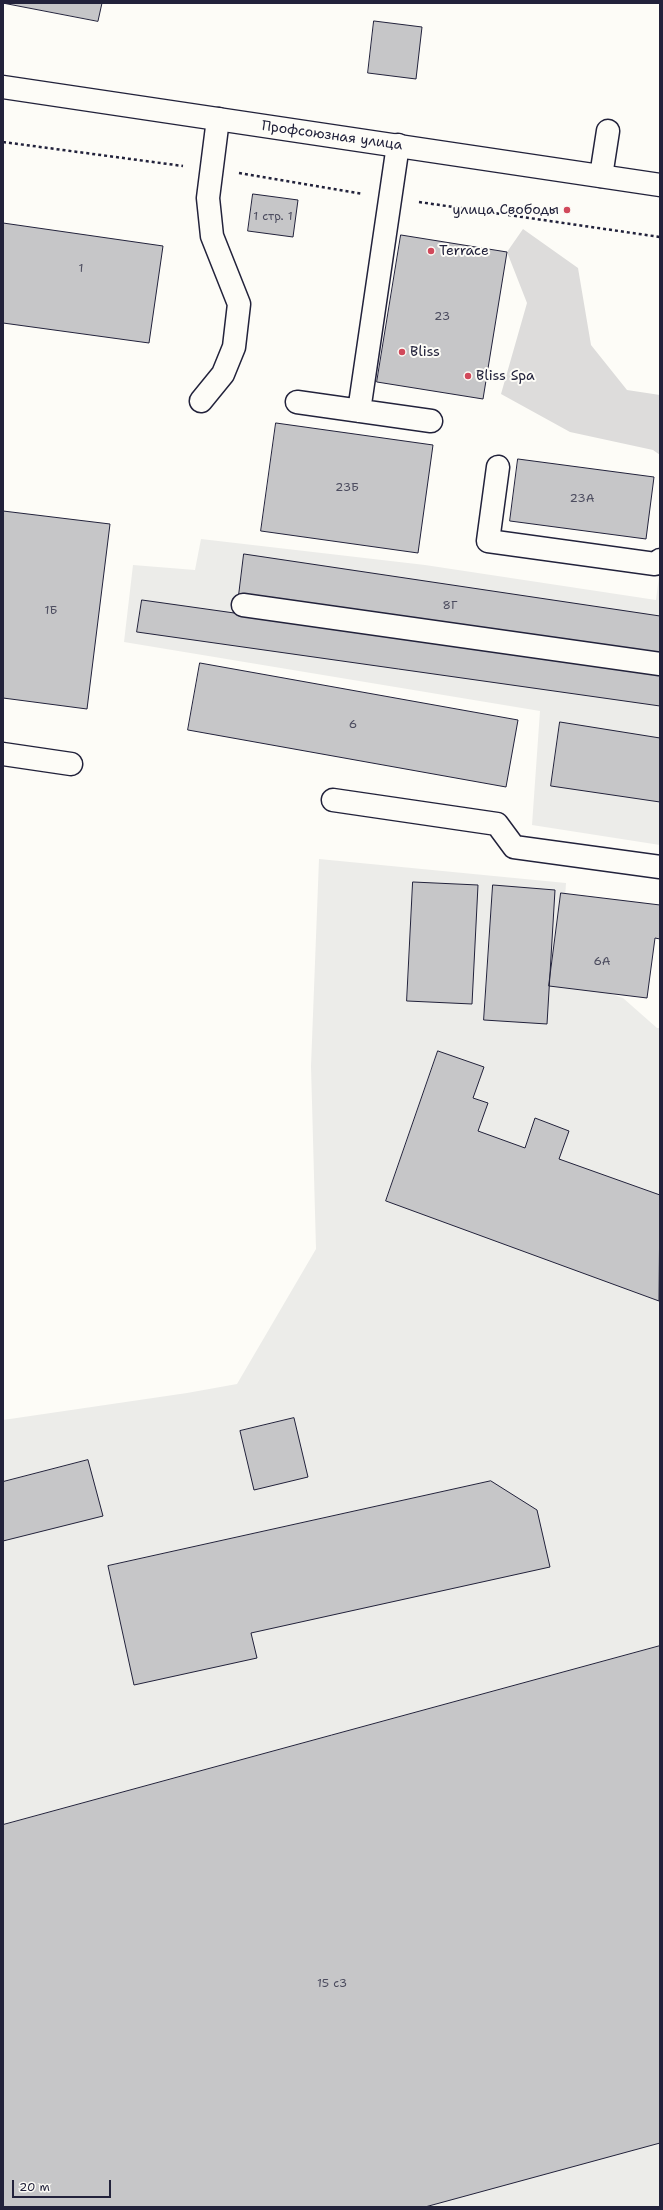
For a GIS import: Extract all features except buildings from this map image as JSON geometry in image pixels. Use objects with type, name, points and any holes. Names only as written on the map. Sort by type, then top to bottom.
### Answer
[{"type":"main road","name":"Профсоюзная улица","points":[[3,87],[660,185]]},
{"type":"main road","points":[[201,401],[223,374],[234,347],[239,304],[212,236],[208,198],[218,119]]},
{"type":"main road","points":[[601,176],[608,131]]},
{"type":"main road","points":[[359,411],[389,198],[398,145]]},
{"type":"main road","points":[[297,402],[430,421]]},
{"type":"main road","points":[[498,467],[488,541],[655,564],[660,560]]},
{"type":"main road","points":[[244,605],[660,664]]},
{"type":"main road","points":[[3,754],[71,764]]},
{"type":"main road","points":[[333,800],[497,824],[514,847],[660,867]]},
{"type":"path","points":[[3,142],[211,170],[389,198],[660,237]]},
{"type":"shaded area","points":[[523,229],[578,268],[591,345],[627,390],[660,395],[660,455],[653,450],[570,432],[501,394],[527,303],[507,252]]},
{"type":"shaded area","points":[[201,539],[425,565],[656,600],[660,568],[660,845],[532,825],[540,711],[124,642],[133,565],[195,570]]},
{"type":"shaded area","points":[[319,859],[566,883],[560,977],[623,998],[657,1028],[660,1028],[660,2207],[3,2207],[3,1420],[187,1393],[237,1384],[316,1249],[311,1066]]},
{"type":"place","name":"улица Свободы","points":[[567,210]]},
{"type":"place","name":"Terrace","points":[[431,251]]},
{"type":"place","name":"Bliss","points":[[402,352]]},
{"type":"place","name":"Bliss Spa","points":[[468,376]]}]
